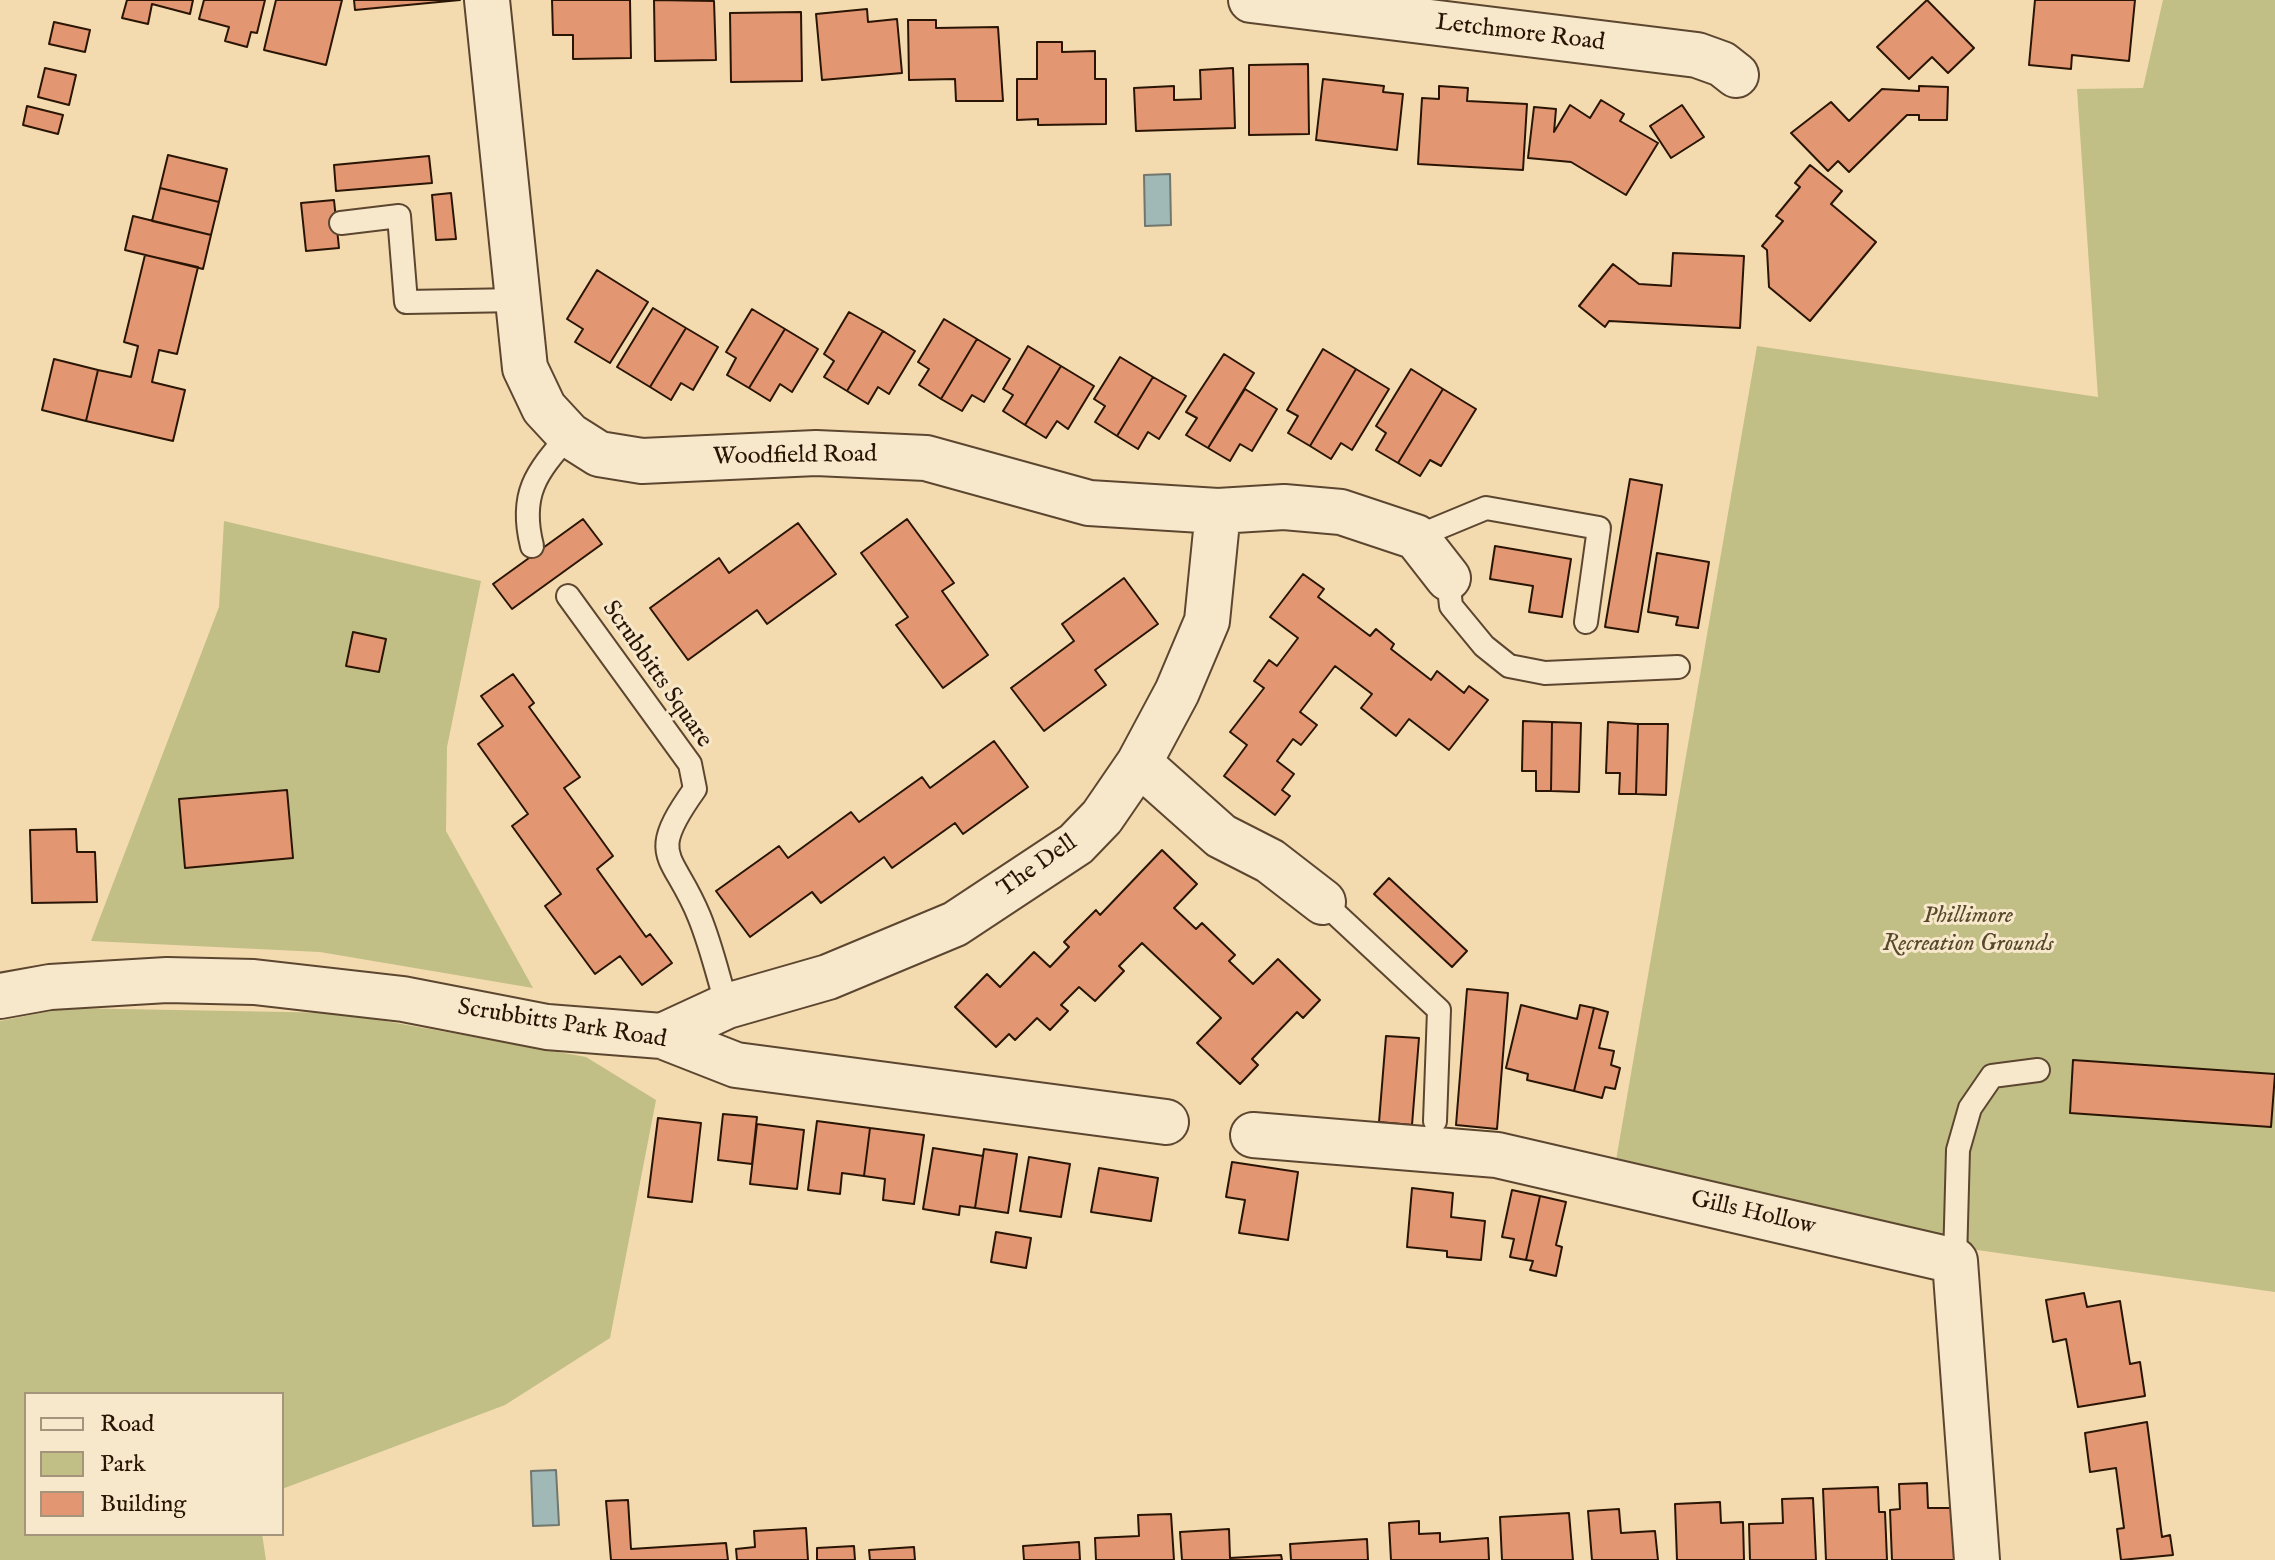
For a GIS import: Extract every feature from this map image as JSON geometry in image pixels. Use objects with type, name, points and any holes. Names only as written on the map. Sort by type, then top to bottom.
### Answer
[{"type":"street","name":"Woodfield Road","points":[[487,0],[525,368],[544,408],[569,435],[599,454],[642,461],[816,453],[926,458],[1089,503],[1218,511],[1284,507],[1341,512],[1416,537]]},
{"type":"street","name":"Letchmore Road","points":[[1251,0],[1697,55],[1722,64],[1736,75]]},
{"type":"street","name":"The Dell","points":[[662,1036],[727,1006],[828,977],[955,924],[1076,844],[1102,817],[1139,763],[1177,692],[1207,621],[1218,511]]},
{"type":"street","points":[[1416,537],[1448,578]]},
{"type":"street","points":[[1139,763],[1221,836],[1270,861],[1323,902]]},
{"type":"street","name":"Scrubbitts Park Road","points":[[0,996],[50,987],[167,980],[254,982],[403,999],[547,1027],[662,1036],[736,1065],[1166,1122]]},
{"type":"street","name":"Gills Hollow","points":[[1253,1135],[1497,1155],[1955,1261]]},
{"type":"street","points":[[1955,1261],[1977,1560]]},
{"type":"lane","points":[[341,223],[399,216],[406,302],[518,300]]},
{"type":"lane","points":[[532,546],[526,522],[528,495],[540,468],[569,435]]},
{"type":"lane","points":[[1416,537],[1486,508],[1599,528],[1586,622]]},
{"type":"lane","points":[[1448,578],[1451,606],[1484,646],[1509,666],[1545,673],[1678,667]]},
{"type":"lane","name":"Scrubbitts Square","points":[[568,596],[690,764],[695,789],[671,823],[667,860],[698,915],[727,1006]]},
{"type":"lane","points":[[1323,902],[1439,1010],[1435,1121]]},
{"type":"lane","points":[[1955,1261],[1958,1150],[1970,1108],[1992,1076],[2038,1070]]},
{"type":"green space","name":"Phillimore Recreation Grounds","points":[[2163,0],[2275,0],[2275,1292],[1963,1248],[1615,1166],[1757,346],[2098,397],[2077,89],[2143,88]]},
{"type":"green space","points":[[224,521],[481,581],[447,747],[446,831],[533,988],[320,952],[91,941],[219,607]]},
{"type":"green space","points":[[66,1008],[340,1013],[586,1057],[656,1100],[610,1338],[505,1405],[284,1488],[284,1392],[24,1392],[24,1536],[262,1536],[266,1560],[0,1560],[0,1021]]},
{"type":"water","points":[[1170,174],[1171,225],[1145,226],[1144,175]]},
{"type":"water","points":[[556,1470],[559,1525],[533,1526],[531,1471]]},
{"type":"building","points":[[127,0],[193,0],[190,14],[152,4],[148,24],[122,18]]},
{"type":"building","points":[[204,0],[265,0],[257,33],[251,32],[247,47],[225,41],[229,27],[199,19]]},
{"type":"building","points":[[276,0],[342,0],[326,65],[264,50]]},
{"type":"building","points":[[354,0],[460,0],[355,10]]},
{"type":"building","points":[[552,0],[630,0],[631,58],[573,59],[573,35],[553,35]]},
{"type":"building","points":[[654,0],[714,1],[716,60],[655,61]]},
{"type":"building","points":[[1927,0],[1974,48],[1948,73],[1932,57],[1909,79],[1877,47]]},
{"type":"building","points":[[2035,0],[2135,0],[2129,61],[2072,55],[2071,69],[2029,65]]},
{"type":"building","points":[[867,9],[868,22],[897,19],[902,73],[822,80],[816,14]]},
{"type":"building","points":[[801,12],[802,81],[731,82],[730,13]]},
{"type":"building","points":[[908,20],[936,20],[936,28],[998,27],[1003,101],[956,101],[955,79],[909,80]]},
{"type":"building","points":[[54,22],[90,30],[85,52],[49,44]]},
{"type":"building","points":[[1037,42],[1062,42],[1062,52],[1095,51],[1095,79],[1106,79],[1106,124],[1038,125],[1038,119],[1017,120],[1017,79],[1037,79]]},
{"type":"building","points":[[1308,64],[1309,134],[1249,135],[1249,65]]},
{"type":"building","points":[[45,68],[76,75],[69,105],[38,97]]},
{"type":"building","points":[[1233,68],[1235,128],[1136,131],[1134,88],[1174,86],[1174,100],[1201,99],[1200,70]]},
{"type":"building","points":[[1323,79],[1384,86],[1383,92],[1403,94],[1397,150],[1316,140]]},
{"type":"building","points":[[1439,86],[1468,88],[1467,101],[1527,104],[1523,170],[1418,164],[1422,98],[1439,99]]},
{"type":"building","points":[[1919,86],[1948,87],[1947,120],[1919,120],[1919,115],[1907,115],[1849,172],[1838,161],[1828,171],[1791,133],[1831,102],[1849,121],[1882,89],[1919,91]]},
{"type":"building","points":[[1601,100],[1624,114],[1620,121],[1658,143],[1626,195],[1571,162],[1528,158],[1534,107],[1556,109],[1554,132],[1570,105],[1590,118]]},
{"type":"building","points":[[1682,105],[1704,137],[1671,158],[1650,126]]},
{"type":"building","points":[[27,106],[63,115],[58,134],[23,125]]},
{"type":"building","points":[[168,155],[227,169],[219,202],[160,188]]},
{"type":"building","points":[[429,156],[432,183],[336,191],[334,165]]},
{"type":"building","points":[[1810,165],[1842,191],[1831,204],[1876,242],[1810,321],[1769,287],[1767,250],[1762,246],[1783,221],[1776,216],[1800,187],[1795,183]]},
{"type":"building","points":[[160,188],[219,202],[211,235],[152,221]]},
{"type":"building","points":[[451,193],[456,239],[436,240],[432,195]]},
{"type":"building","points":[[334,200],[339,248],[306,251],[301,203]]},
{"type":"building","points":[[133,216],[211,235],[203,269],[125,250]]},
{"type":"building","points":[[1673,253],[1744,256],[1740,328],[1609,321],[1605,327],[1579,306],[1613,264],[1639,284],[1671,286]]},
{"type":"building","points":[[145,255],[198,267],[177,354],[159,350],[152,382],[185,390],[173,441],[86,421],[98,370],[131,377],[138,346],[124,342]]},
{"type":"building","points":[[597,270],[648,302],[610,363],[575,342],[583,329],[567,319]]},
{"type":"building","points":[[653,308],[686,328],[650,387],[617,367]]},
{"type":"building","points":[[752,309],[785,329],[749,388],[727,375],[736,358],[726,352]]},
{"type":"building","points":[[849,312],[883,331],[847,391],[824,377],[834,361],[824,354]]},
{"type":"building","points":[[944,319],[977,339],[941,399],[919,385],[929,369],[918,362]]},
{"type":"building","points":[[686,328],[718,347],[693,390],[681,383],[671,400],[650,387]]},
{"type":"building","points":[[785,329],[818,349],[792,392],[780,384],[770,401],[749,388]]},
{"type":"building","points":[[883,331],[915,351],[889,394],[878,387],[868,404],[847,391]]},
{"type":"building","points":[[977,339],[1010,359],[984,402],[972,395],[962,411],[941,399]]},
{"type":"building","points":[[1028,346],[1061,366],[1025,425],[1003,411],[1013,395],[1003,389]]},
{"type":"building","points":[[1323,349],[1356,369],[1310,446],[1288,433],[1298,416],[1287,410]]},
{"type":"building","points":[[1224,354],[1254,373],[1208,448],[1186,435],[1197,418],[1186,412]]},
{"type":"building","points":[[1120,357],[1153,377],[1117,436],[1095,422],[1105,406],[1094,399]]},
{"type":"building","points":[[54,359],[98,370],[86,421],[42,410]]},
{"type":"building","points":[[1061,366],[1094,386],[1068,429],[1057,421],[1046,438],[1025,425]]},
{"type":"building","points":[[1356,369],[1389,389],[1352,450],[1341,443],[1331,459],[1310,446]]},
{"type":"building","points":[[1411,369],[1443,389],[1398,463],[1376,450],[1386,433],[1376,426]]},
{"type":"building","points":[[1153,377],[1186,396],[1159,439],[1148,432],[1138,449],[1117,436]]},
{"type":"building","points":[[1245,389],[1277,409],[1252,451],[1240,444],[1230,461],[1208,448]]},
{"type":"building","points":[[1443,389],[1476,409],[1441,466],[1430,460],[1420,476],[1398,463]]},
{"type":"building","points":[[1630,479],[1662,485],[1638,632],[1605,627]]},
{"type":"building","points":[[583,519],[602,544],[512,609],[493,584]]},
{"type":"building","points":[[907,519],[954,583],[942,591],[988,655],[943,688],[896,625],[908,617],[861,553]]},
{"type":"building","points":[[798,523],[836,574],[767,624],[757,610],[688,660],[650,608],[719,558],[729,573]]},
{"type":"building","points":[[1495,546],[1571,559],[1562,617],[1529,612],[1533,586],[1490,579]]},
{"type":"building","points":[[1657,553],[1709,562],[1698,628],[1676,625],[1678,617],[1648,612]]},
{"type":"building","points":[[1303,574],[1324,589],[1318,597],[1370,636],[1376,629],[1394,644],[1391,649],[1431,680],[1437,671],[1464,693],[1469,686],[1488,700],[1449,750],[1409,719],[1396,736],[1361,708],[1372,694],[1335,666],[1300,712],[1317,725],[1301,745],[1293,739],[1277,761],[1294,774],[1282,790],[1290,796],[1275,815],[1224,776],[1247,745],[1230,732],[1264,688],[1254,681],[1269,660],[1277,666],[1298,638],[1270,617]]},
{"type":"building","points":[[1124,578],[1158,624],[1095,670],[1106,685],[1044,731],[1011,688],[1074,641],[1062,624]]},
{"type":"building","points":[[353,632],[386,639],[379,672],[346,666]]},
{"type":"building","points":[[513,674],[534,703],[529,707],[580,777],[564,788],[613,856],[597,869],[646,937],[650,934],[672,963],[642,985],[620,956],[595,974],[545,906],[561,894],[512,826],[528,814],[478,744],[503,726],[481,696]]},
{"type":"building","points":[[1523,721],[1552,722],[1551,791],[1536,791],[1536,771],[1522,771]]},
{"type":"building","points":[[1552,722],[1581,723],[1579,792],[1551,791]]},
{"type":"building","points":[[1608,722],[1638,724],[1636,794],[1619,794],[1620,773],[1606,773]]},
{"type":"building","points":[[1638,724],[1668,724],[1666,795],[1636,794]]},
{"type":"building","points":[[994,741],[1028,787],[963,834],[955,823],[892,868],[884,857],[821,903],[812,892],[750,937],[716,891],[779,846],[788,858],[851,812],[859,822],[922,777],[930,788]]},
{"type":"building","points":[[287,790],[293,858],[185,868],[179,799]]},
{"type":"building","points":[[76,829],[77,852],[95,852],[97,902],[32,903],[30,830]]},
{"type":"building","points":[[1162,850],[1197,884],[1174,908],[1196,929],[1202,923],[1235,955],[1229,961],[1253,984],[1278,959],[1320,1000],[1303,1018],[1297,1012],[1252,1059],[1258,1065],[1240,1084],[1197,1043],[1221,1018],[1142,943],[1119,966],[1124,971],[1095,1001],[1079,987],[1061,1005],[1068,1011],[1050,1030],[1037,1018],[1015,1040],[1009,1034],[996,1047],[955,1007],[987,974],[1000,987],[1034,952],[1050,967],[1069,947],[1064,942],[1096,910],[1100,915]]},
{"type":"building","points":[[1389,878],[1467,951],[1452,967],[1374,894]]},
{"type":"building","points":[[1467,989],[1508,993],[1497,1129],[1456,1125]]},
{"type":"building","points":[[1521,1005],[1577,1019],[1580,1005],[1594,1008],[1574,1091],[1527,1080],[1528,1074],[1506,1068]]},
{"type":"building","points":[[1594,1008],[1608,1012],[1599,1048],[1614,1051],[1611,1065],[1620,1068],[1615,1089],[1605,1087],[1602,1098],[1574,1091]]},
{"type":"building","points":[[1386,1036],[1419,1038],[1412,1125],[1379,1122]]},
{"type":"building","points":[[2073,1060],[2275,1074],[2271,1127],[2070,1113]]},
{"type":"building","points":[[723,1114],[757,1117],[752,1164],[718,1160]]},
{"type":"building","points":[[658,1118],[701,1123],[692,1202],[648,1197]]},
{"type":"building","points":[[817,1121],[870,1128],[864,1176],[842,1173],[840,1194],[808,1190]]},
{"type":"building","points":[[757,1124],[804,1130],[797,1189],[750,1184]]},
{"type":"building","points":[[870,1128],[924,1135],[914,1204],[883,1200],[885,1179],[864,1176]]},
{"type":"building","points":[[933,1148],[983,1156],[975,1208],[960,1206],[959,1215],[923,1209]]},
{"type":"building","points":[[984,1149],[1017,1154],[1008,1213],[975,1208]]},
{"type":"building","points":[[1029,1157],[1070,1164],[1061,1217],[1020,1211]]},
{"type":"building","points":[[1232,1162],[1298,1172],[1288,1240],[1239,1233],[1245,1200],[1226,1197]]},
{"type":"building","points":[[1099,1168],[1158,1178],[1151,1221],[1091,1212]]},
{"type":"building","points":[[1412,1188],[1453,1193],[1451,1217],[1485,1221],[1481,1260],[1447,1257],[1447,1251],[1407,1247]]},
{"type":"building","points":[[1512,1190],[1540,1196],[1526,1260],[1510,1257],[1514,1239],[1502,1237]]},
{"type":"building","points":[[1540,1196],[1566,1202],[1556,1245],[1562,1247],[1556,1276],[1530,1270],[1533,1261],[1526,1260]]},
{"type":"building","points":[[996,1232],[1031,1238],[1026,1268],[991,1262]]},
{"type":"building","points":[[2084,1293],[2087,1307],[2120,1301],[2130,1364],[2140,1362],[2145,1396],[2078,1407],[2066,1339],[2053,1342],[2046,1300]]},
{"type":"building","points":[[2147,1422],[2162,1537],[2170,1535],[2173,1555],[2121,1560],[2117,1529],[2124,1528],[2116,1468],[2090,1472],[2085,1433]]},
{"type":"building","points":[[1927,1483],[1928,1508],[1953,1508],[1954,1560],[1892,1560],[1890,1510],[1900,1509],[1899,1484]]},
{"type":"building","points":[[1878,1487],[1879,1512],[1885,1512],[1887,1560],[1826,1560],[1823,1489]]},
{"type":"building","points":[[1813,1498],[1816,1560],[1750,1560],[1749,1524],[1783,1523],[1782,1499]]},
{"type":"building","points":[[628,1500],[631,1549],[726,1543],[728,1560],[611,1560],[606,1501]]},
{"type":"building","points":[[1720,1502],[1721,1523],[1743,1522],[1744,1560],[1677,1560],[1675,1504]]},
{"type":"building","points":[[1619,1509],[1621,1533],[1655,1531],[1658,1560],[1592,1560],[1588,1511]]},
{"type":"building","points":[[1569,1513],[1573,1560],[1502,1560],[1500,1517]]},
{"type":"building","points":[[1171,1514],[1174,1560],[1096,1560],[1095,1538],[1139,1536],[1138,1515]]},
{"type":"building","points":[[1419,1521],[1419,1534],[1440,1533],[1440,1542],[1488,1538],[1489,1560],[1391,1560],[1389,1523]]},
{"type":"building","points":[[806,1528],[808,1560],[737,1560],[736,1549],[755,1547],[754,1531]]},
{"type":"building","points":[[1229,1529],[1230,1558],[1281,1555],[1282,1560],[1182,1560],[1180,1532]]},
{"type":"building","points":[[1367,1539],[1368,1560],[1291,1560],[1290,1544]]},
{"type":"building","points":[[1079,1542],[1080,1560],[1024,1560],[1023,1546]]},
{"type":"building","points":[[854,1546],[855,1560],[817,1560],[817,1548]]},
{"type":"building","points":[[914,1547],[915,1560],[870,1560],[869,1550]]}]
